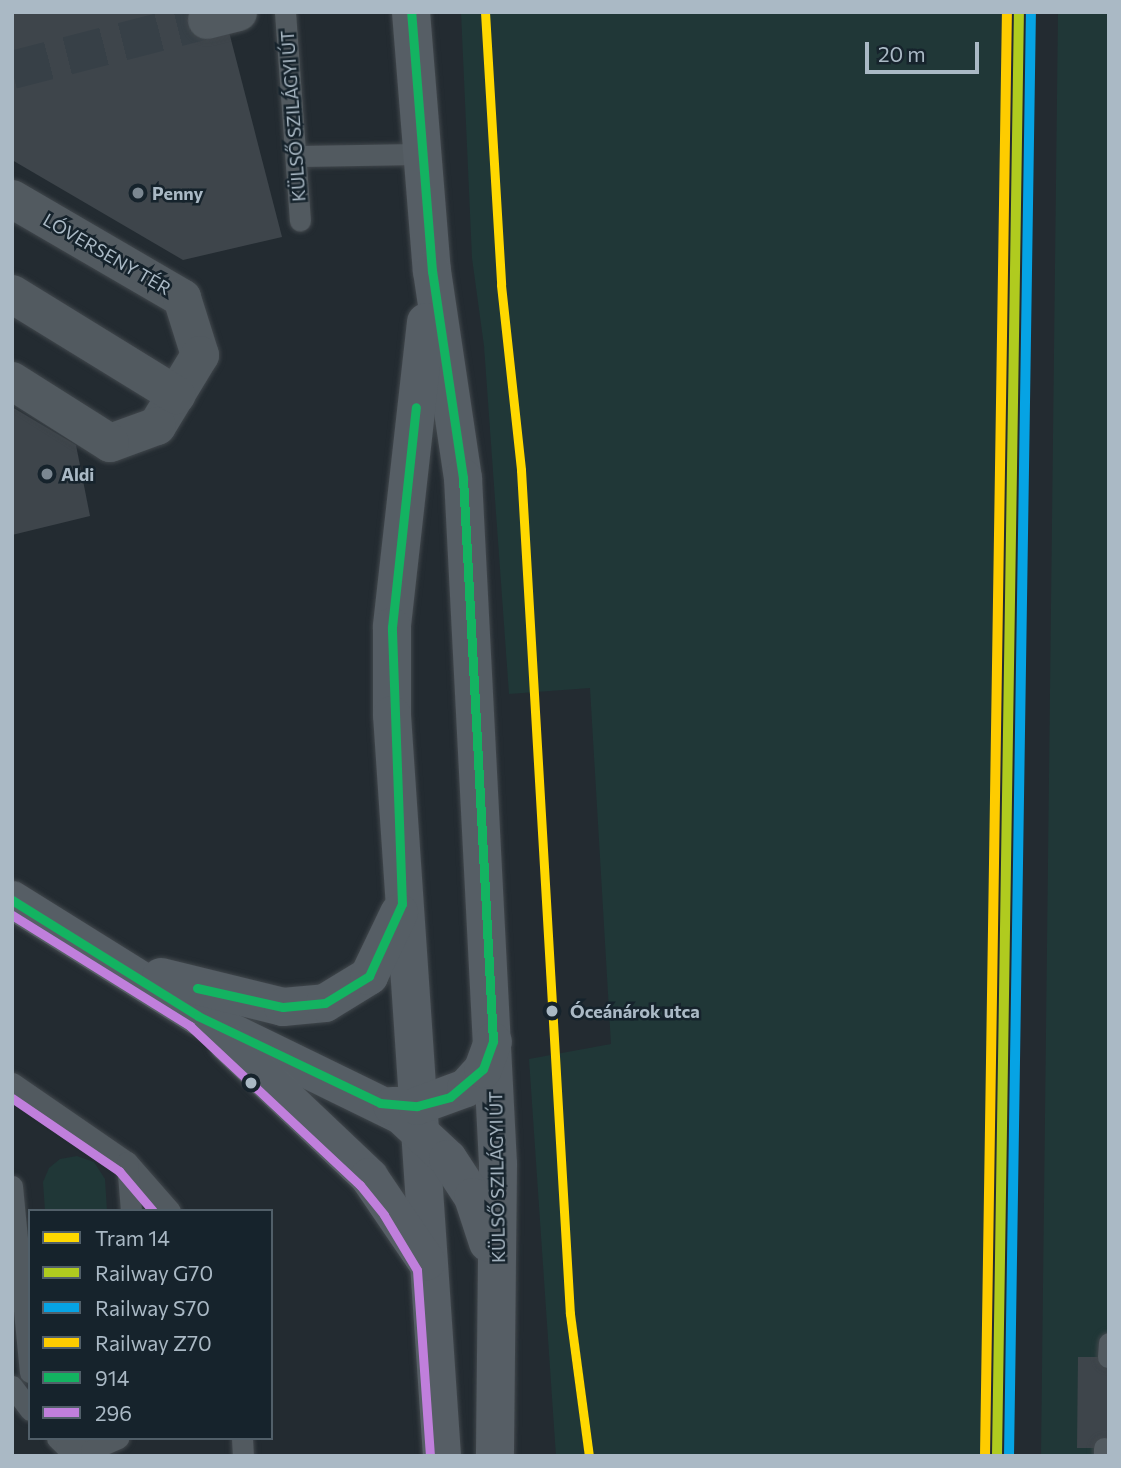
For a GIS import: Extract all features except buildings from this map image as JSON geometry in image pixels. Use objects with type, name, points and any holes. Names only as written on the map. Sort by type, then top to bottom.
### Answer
[{"type":"street","name":"KÜLSŐ SZILÁGYI ÚT","points":[[411,12],[432,271],[463,478],[493,1041],[499,1284],[495,1456]]},
{"type":"street","name":"LÓVERSENY TÉR","points":[[12,199],[182,298],[200,355],[157,426],[110,443],[12,381]]},
{"type":"street","name":"KÜLSŐ SZILÁGYI ÚT","points":[[432,271],[392,627],[406,1113],[429,1266],[444,1450]]},
{"type":"street","points":[[12,294],[176,395]]},
{"type":"street","points":[[12,900],[198,1016],[406,1113],[448,1158],[473,1197],[499,1284]]},
{"type":"street","points":[[111,961],[214,993],[304,1007],[334,998],[369,976],[402,904]]},
{"type":"street","points":[[198,1016],[369,1177],[429,1266]]},
{"type":"street","points":[[406,1113],[466,1088],[484,1069],[493,1041]]},
{"type":"lane","name":"KÜLSŐ SZILÁGYI ÚT","points":[[285,12],[300,220]]},
{"type":"lane","points":[[296,156],[422,153]]},
{"type":"lane","points":[[12,1083],[127,1162],[168,1209]]},
{"type":"lane","points":[[127,1162],[131,1209]]},
{"type":"lane","points":[[12,1186],[28,1351]]},
{"type":"lane","points":[[1108,1357],[1109,1343]]},
{"type":"lane","points":[[12,1386],[28,1407]]},
{"type":"lane","points":[[59,1440],[65,1447],[91,1450],[114,1440]]},
{"type":"green space","points":[[461,12],[1006,12],[981,1456],[556,1456],[529,1059],[611,1044],[590,688],[509,694],[484,346],[472,258]]},
{"type":"green space","points":[[1058,12],[1109,12],[1109,1456],[1041,1456]]},
{"type":"green space","points":[[77,1156],[94,1162],[105,1179],[107,1209],[45,1209],[43,1182],[49,1168],[60,1159]]},
{"type":"tunnel","points":[[12,70],[207,20]]},
{"type":"tram line","name":"14","points":[[485,12],[501,285],[521,470],[570,1314],[589,1456]]},
{"type":"rail line","name":"Z70","points":[[985,1456],[1007,12]]},
{"type":"rail line","name":"G70","points":[[997,1456],[1019,12]]},
{"type":"rail line","name":"S70","points":[[1009,1456],[1031,12]]},
{"type":"transit line","name":"914","points":[[12,900],[198,1016],[380,1103],[417,1106],[450,1097],[483,1069],[493,1041],[463,478],[432,271],[411,12]]},
{"type":"transit line","name":"914","points":[[197,988],[283,1007],[325,1003],[369,976],[402,904],[392,627],[416,407]]},
{"type":"transit line","name":"296","points":[[12,915],[190,1026],[360,1185],[384,1215],[417,1270],[430,1456]]},
{"type":"transit line","name":"296","points":[[12,1098],[119,1171],[151,1209]]},
{"type":"place","name":"Penny","points":[[138,193]]},
{"type":"place","name":"Aldi","points":[[47,474]]},
{"type":"place","name":"Óceánárok utca","points":[[552,1011]]}]
